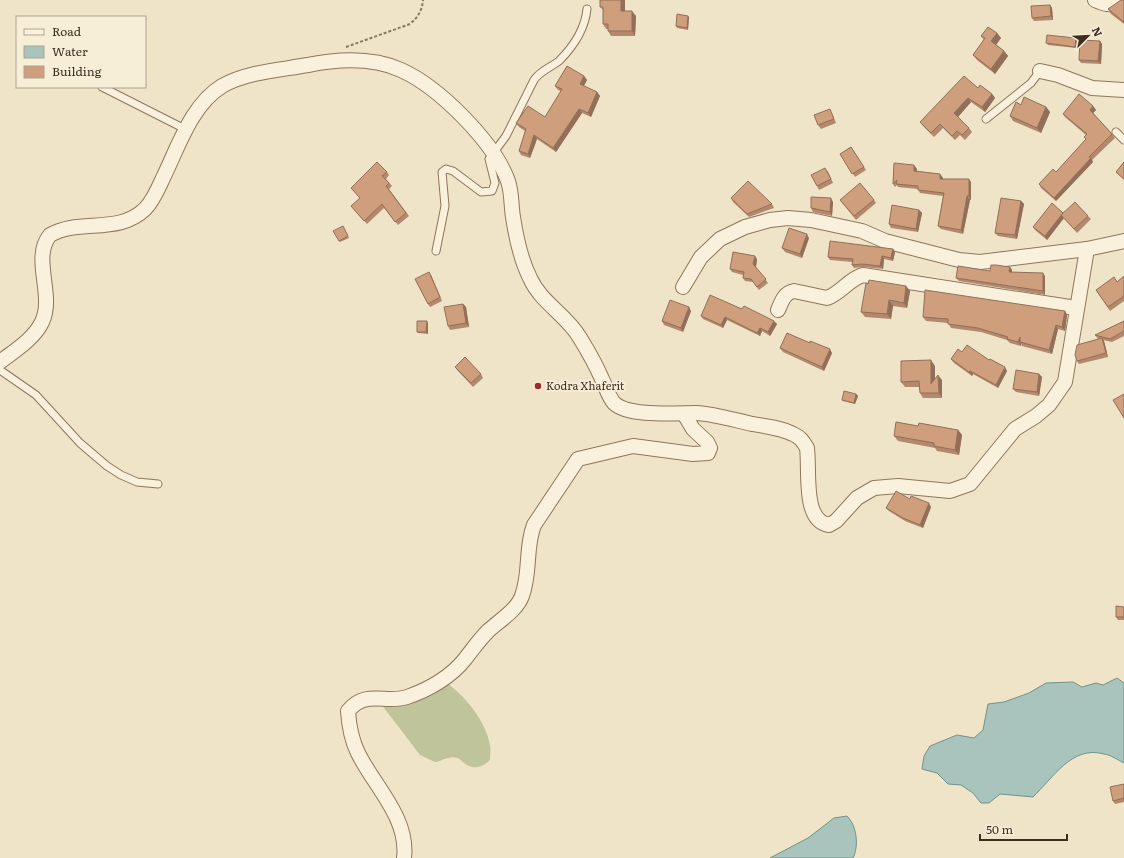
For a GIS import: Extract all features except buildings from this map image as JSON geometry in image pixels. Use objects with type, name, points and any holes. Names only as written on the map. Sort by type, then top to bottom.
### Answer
[{"type":"street","points":[[1095,0],[1105,5],[1114,4],[1119,0]]},
{"type":"street","points":[[0,362],[29,339],[42,322],[46,297],[43,256],[46,240],[56,232],[70,228],[121,223],[134,217],[146,208],[156,194],[185,129],[195,113],[220,87],[250,76],[335,61],[372,62],[400,70],[441,97],[476,130],[507,178],[511,189],[517,236],[530,279],[540,294],[555,311],[571,324],[580,337],[611,399],[617,406],[636,411],[712,415],[783,430],[803,440],[807,448],[811,506],[817,520],[829,525],[836,520],[857,498],[874,488],[898,486],[950,491],[970,484],[1015,429],[1036,416],[1057,395],[1065,382],[1076,308],[1087,249]]},
{"type":"street","points":[[1040,71],[1058,75],[1092,88],[1124,90]]},
{"type":"street","points":[[683,287],[701,257],[720,239],[745,227],[770,220],[788,218],[811,220],[862,231],[885,241],[959,260],[980,262],[1087,249],[1124,241]]},
{"type":"street","points":[[778,310],[784,297],[789,292],[794,291],[827,298],[832,296],[856,277],[863,276],[1076,308]]},
{"type":"street","points":[[404,858],[405,850],[397,820],[351,737],[348,711],[353,704],[363,699],[404,698],[420,693],[435,684],[464,660],[473,647],[518,603],[528,571],[530,535],[534,525],[578,459],[633,446],[693,454],[708,453],[710,448],[707,442],[693,429],[684,414]]},
{"type":"lane","points":[[436,251],[446,206],[442,172],[446,169],[453,171],[481,192],[492,191],[495,183],[489,159],[506,136],[539,72],[558,61],[579,37],[586,23],[587,9]]},
{"type":"lane","points":[[986,119],[1031,83],[1040,71]]},
{"type":"lane","points":[[104,88],[185,129]]},
{"type":"lane","points":[[1116,132],[1124,140]]},
{"type":"lane","points":[[0,370],[36,396],[80,443],[107,466],[120,475],[137,482],[158,484]]},
{"type":"path","points":[[335,61],[338,53],[345,48],[410,24],[422,8],[423,0]]},
{"type":"green space","points":[[448,684],[468,703],[480,719],[488,736],[490,760],[482,766],[470,766],[454,757],[435,762],[420,755],[381,704],[416,702],[432,695]]},
{"type":"water","points":[[1117,678],[1124,683],[1124,763],[1112,756],[1104,754],[1093,752],[1082,754],[1064,765],[1033,797],[1000,794],[989,803],[981,803],[973,793],[961,785],[948,784],[937,773],[922,769],[924,756],[930,746],[957,735],[974,738],[983,730],[988,704],[1004,702],[1029,693],[1046,683],[1073,682],[1082,687],[1096,683],[1103,685]]},
{"type":"water","points":[[847,816],[853,825],[856,836],[856,848],[853,858],[770,858],[808,838],[834,818]]},
{"type":"place","name":"Kodra Xhaferit","points":[[538,386]]}]
